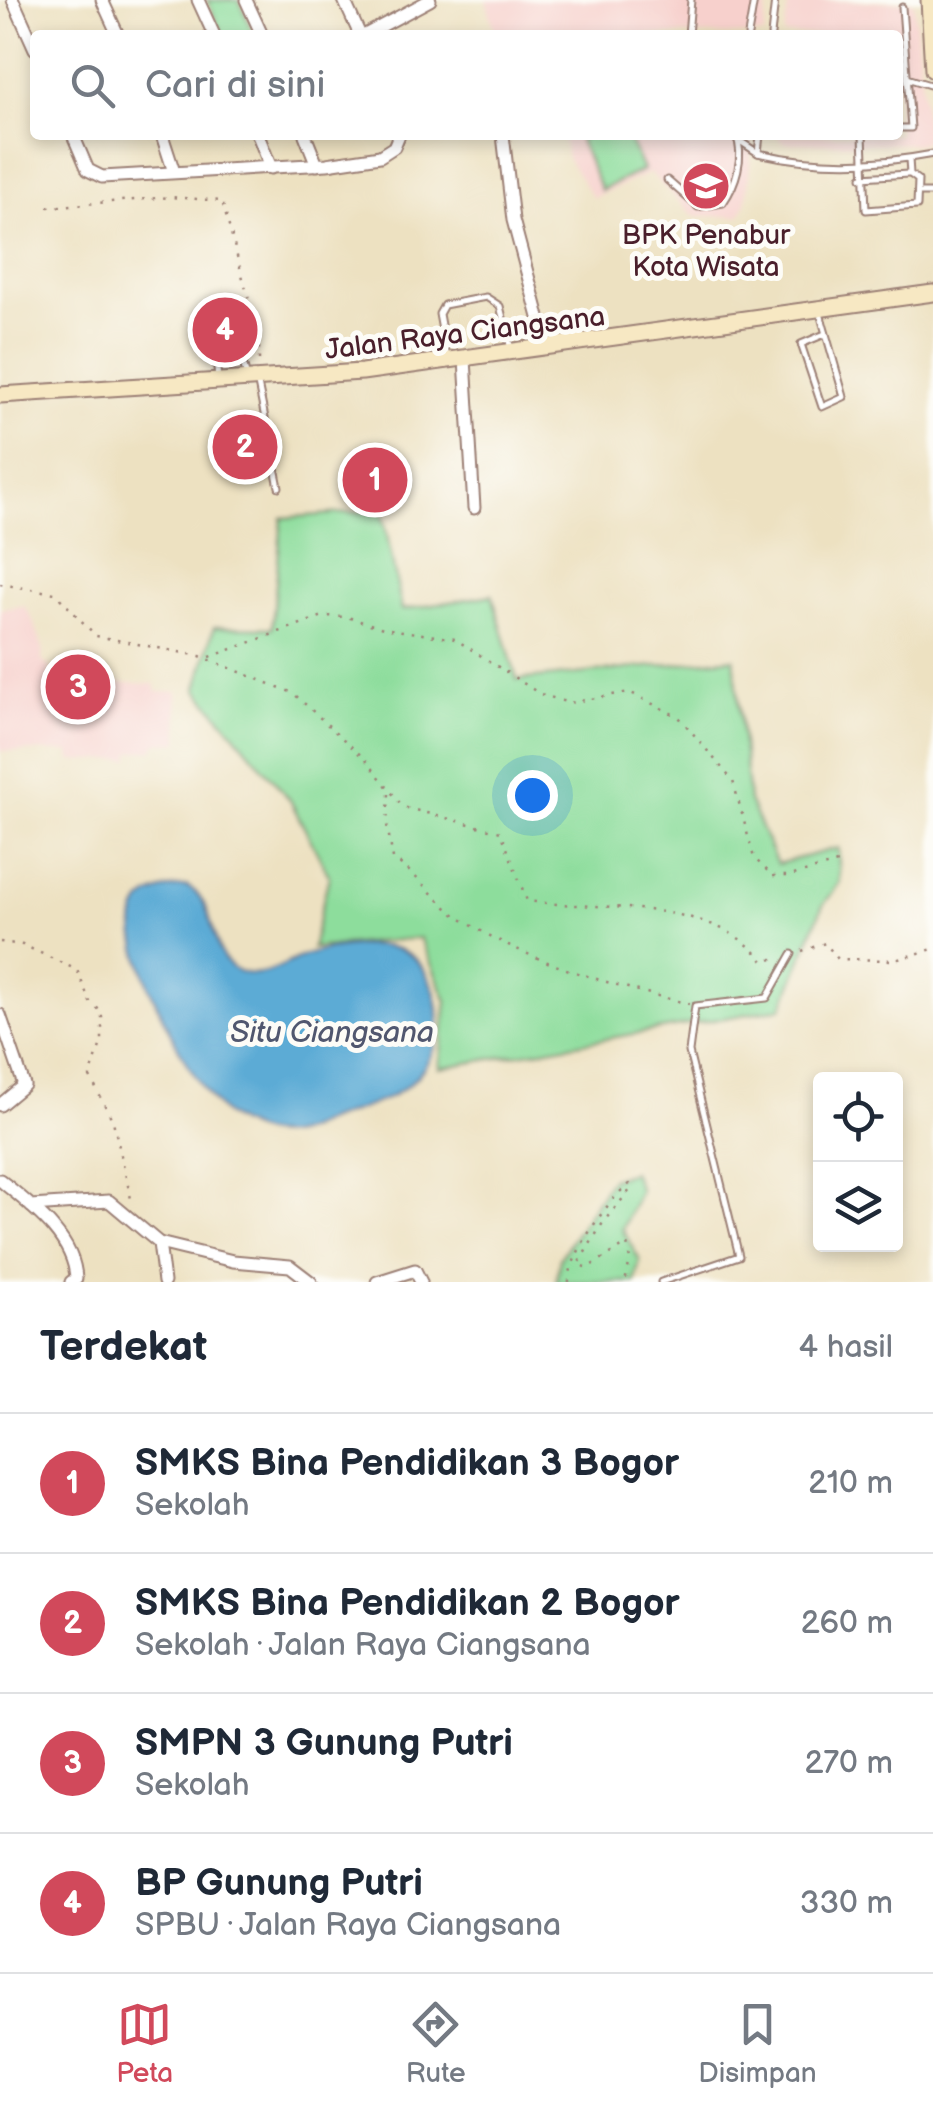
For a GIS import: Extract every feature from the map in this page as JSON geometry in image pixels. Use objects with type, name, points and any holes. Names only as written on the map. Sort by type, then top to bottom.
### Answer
[{"type":"main road","points":[[928,0],[933,70]]},
{"type":"main road","name":"Jalan Raya Ciangsana","points":[[0,394],[255,381],[448,361],[933,293]]},
{"type":"street","points":[[14,0],[30,37]]},
{"type":"street","points":[[102,0],[116,30]]},
{"type":"street","points":[[198,0],[212,30]]},
{"type":"street","points":[[246,0],[260,30]]},
{"type":"street","points":[[344,0],[359,30]]},
{"type":"street","points":[[372,30],[430,0]]},
{"type":"street","points":[[75,140],[93,176],[174,172],[194,175],[317,165],[380,156],[394,147],[397,140]]},
{"type":"street","points":[[164,140],[174,172]]},
{"type":"street","points":[[260,140],[271,168]]},
{"type":"street","points":[[307,140],[317,165]]},
{"type":"street","points":[[504,140],[513,220],[546,347]]},
{"type":"street","points":[[465,358],[474,508]]},
{"type":"street","points":[[0,1015],[24,1084],[0,1106]]},
{"type":"street","points":[[0,1180],[54,1230],[76,1268],[72,1282]]},
{"type":"street","points":[[31,1206],[108,1201],[159,1243],[232,1262],[290,1266],[312,1282]]},
{"type":"street","points":[[159,1243],[164,1282]]},
{"type":"street","points":[[377,1282],[414,1270],[421,1282]]},
{"type":"lane","points":[[689,30],[692,0]]},
{"type":"lane","points":[[749,30],[754,0]]},
{"type":"lane","points":[[772,30],[775,0]]},
{"type":"lane","points":[[902,7],[911,128],[903,128]]},
{"type":"lane","points":[[907,78],[933,86]]},
{"type":"lane","points":[[737,140],[758,153],[806,162],[933,154]]},
{"type":"lane","points":[[758,153],[759,140]]},
{"type":"lane","points":[[862,177],[910,174],[918,180],[920,196],[913,208],[866,210],[862,177],[861,161],[863,140]]},
{"type":"lane","points":[[667,180],[698,207],[723,203],[738,177],[740,144]]},
{"type":"lane","points":[[909,158],[910,174]]},
{"type":"lane","points":[[920,196],[933,195]]},
{"type":"lane","points":[[448,361],[439,314],[444,306],[486,297],[500,306],[512,353]]},
{"type":"lane","points":[[819,310],[844,397],[822,408],[801,344],[825,334]]},
{"type":"lane","points":[[218,382],[214,339],[236,335],[255,381],[279,487]]},
{"type":"lane","points":[[662,1282],[739,1256],[690,1052],[695,1006],[767,998],[792,954]]},
{"type":"path","points":[[48,207],[171,197],[222,200],[259,337],[255,381]]},
{"type":"path","points":[[0,584],[55,592],[96,636],[206,658],[293,693],[366,760],[402,807],[501,832],[527,901],[687,918],[747,940],[763,962],[825,944],[838,958],[895,960],[933,949]]},
{"type":"path","points":[[206,658],[323,616],[347,617],[384,628],[455,639],[540,694],[569,703],[629,692],[679,717],[733,782],[754,858],[774,876],[790,876],[836,863]]},
{"type":"path","points":[[390,794],[386,826],[393,859],[414,872],[434,897],[462,920],[540,961],[695,1006]]},
{"type":"path","points":[[0,942],[23,945],[77,970],[90,1002],[102,1012],[102,1040],[90,1078],[113,1121],[136,1224]]},
{"type":"path","points":[[569,1282],[568,1269],[582,1245],[620,1190],[630,1184],[631,1190],[604,1221],[578,1264],[587,1268],[628,1244],[630,1260],[625,1282]]},
{"type":"shaded area","points":[[486,0],[768,0],[765,30],[495,30]]},
{"type":"shaded area","points":[[789,0],[914,2],[927,140],[919,144],[785,143],[781,140],[903,140],[903,30],[785,30]]},
{"type":"shaded area","name":"BPK Penabur Kota Wisata","points":[[563,140],[752,140],[746,203],[740,216],[694,216],[650,173],[593,198],[567,158]]},
{"type":"shaded area","points":[[24,606],[43,648],[42,661],[50,667],[52,681],[57,682],[63,671],[79,681],[155,684],[157,692],[177,691],[179,742],[157,743],[153,750],[131,752],[130,759],[71,761],[70,752],[0,751],[0,609]]},
{"type":"green space","points":[[207,0],[239,0],[252,30],[220,30]]},
{"type":"green space","points":[[579,140],[629,140],[643,170],[601,190]]},
{"type":"green space","points":[[382,510],[402,610],[492,595],[517,680],[734,658],[749,801],[777,864],[838,848],[840,882],[822,907],[782,1008],[439,1068],[447,1001],[420,938],[312,948],[329,876],[290,800],[197,689],[214,627],[272,628],[282,518]]},
{"type":"green space","points":[[632,1172],[640,1190],[622,1229],[640,1261],[634,1282],[556,1282],[560,1258],[611,1179]]},
{"type":"water","name":"Situ Ciangsana","points":[[186,886],[205,905],[224,958],[233,968],[246,973],[269,971],[303,956],[347,946],[380,946],[409,954],[429,980],[439,1016],[432,1052],[424,1068],[388,1098],[297,1133],[262,1132],[226,1115],[196,1078],[163,1019],[139,957],[134,931],[136,912],[144,899]]},
{"type":"place","name":"BPK Penabur Kota Wisata","points":[[706,186]]},
{"type":"place","name":"BP Gunung Putri","points":[[225,330]]},
{"type":"place","name":"SMKS Bina Pendidikan 2 Bogor","points":[[245,447]]},
{"type":"place","name":"SMKS Bina Pendidikan 3 Bogor","points":[[375,480]]},
{"type":"place","name":"SMPN 3 Gunung Putri","points":[[78,687]]}]
